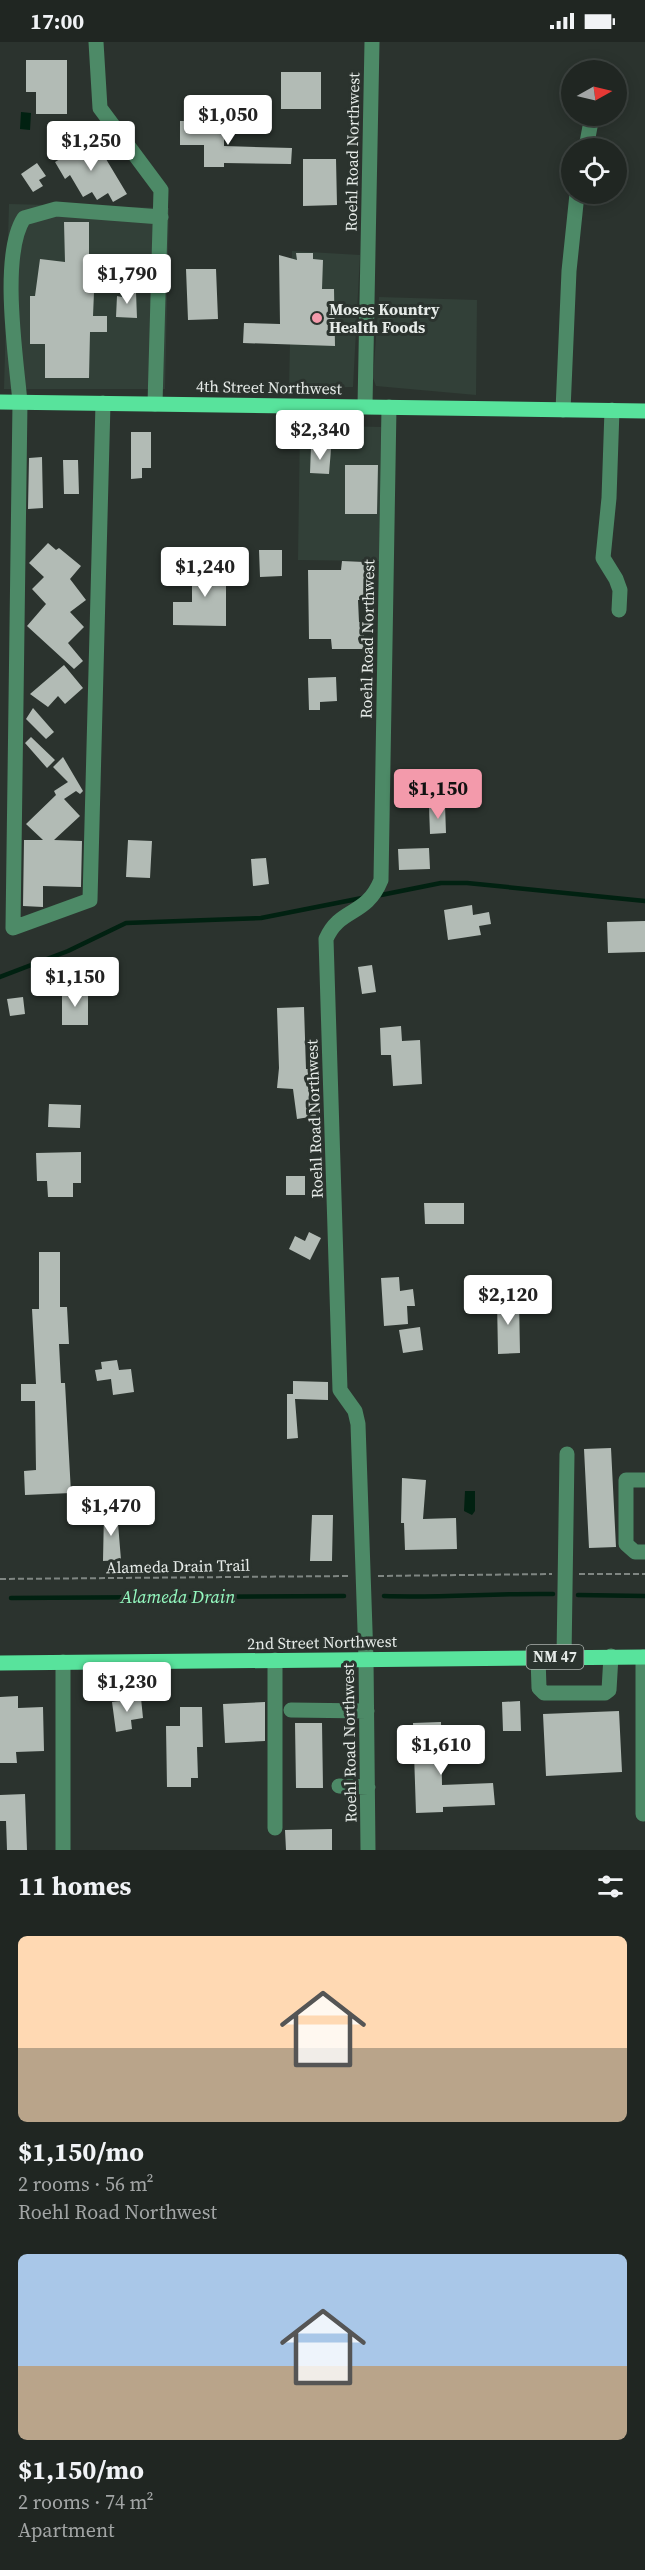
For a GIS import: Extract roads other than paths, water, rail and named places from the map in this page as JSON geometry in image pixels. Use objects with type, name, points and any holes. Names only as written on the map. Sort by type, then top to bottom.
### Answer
[{"type":"main road","name":"4th Street Northwest","points":[[0,402],[645,411]]},
{"type":"main road","name":"2nd Street Northwest","points":[[0,1663],[644,1657]]},
{"type":"street","points":[[96,42],[100,108],[161,189],[155,404]]},
{"type":"street","name":"Roehl Road Northwest","points":[[365,406],[372,42]]},
{"type":"street","points":[[562,410],[569,271],[576,204]]},
{"type":"street","points":[[103,403],[90,900],[13,928],[21,402],[11,327],[15,232],[24,218],[56,209],[161,217]]},
{"type":"street","name":"Roehl Road Northwest","points":[[368,1850],[366,1659],[358,1424],[355,1411],[340,1390],[326,939],[333,925],[369,903],[381,880],[389,407]]},
{"type":"street","points":[[612,410],[603,558],[620,590],[619,610]]},
{"type":"street","points":[[564,1657],[567,1454]]},
{"type":"street","points":[[645,1480],[626,1480],[626,1544],[635,1552],[645,1552]]},
{"type":"street","points":[[538,1657],[540,1688],[544,1693],[605,1693],[609,1690],[611,1656]]},
{"type":"street","points":[[643,1814],[644,1657]]},
{"type":"street","points":[[275,1660],[275,1828]]},
{"type":"street","points":[[63,1662],[63,1850]]},
{"type":"street","points":[[291,1710],[367,1711]]},
{"type":"street","points":[[339,1786],[368,1787]]},
{"type":"waterway","points":[[381,895],[441,883],[467,883],[645,901]]},
{"type":"waterway","points":[[0,977],[68,951],[126,923],[261,918],[362,898]]},
{"type":"waterway","name":"Alameda Drain","points":[[384,1596],[553,1594]]},
{"type":"waterway","name":"Alameda Drain","points":[[578,1595],[645,1596]]},
{"type":"waterway","name":"Alameda Drain","points":[[11,1598],[344,1596]]},
{"type":"place","name":"Moses Kountry Health Foods","points":[[317,318]]}]
